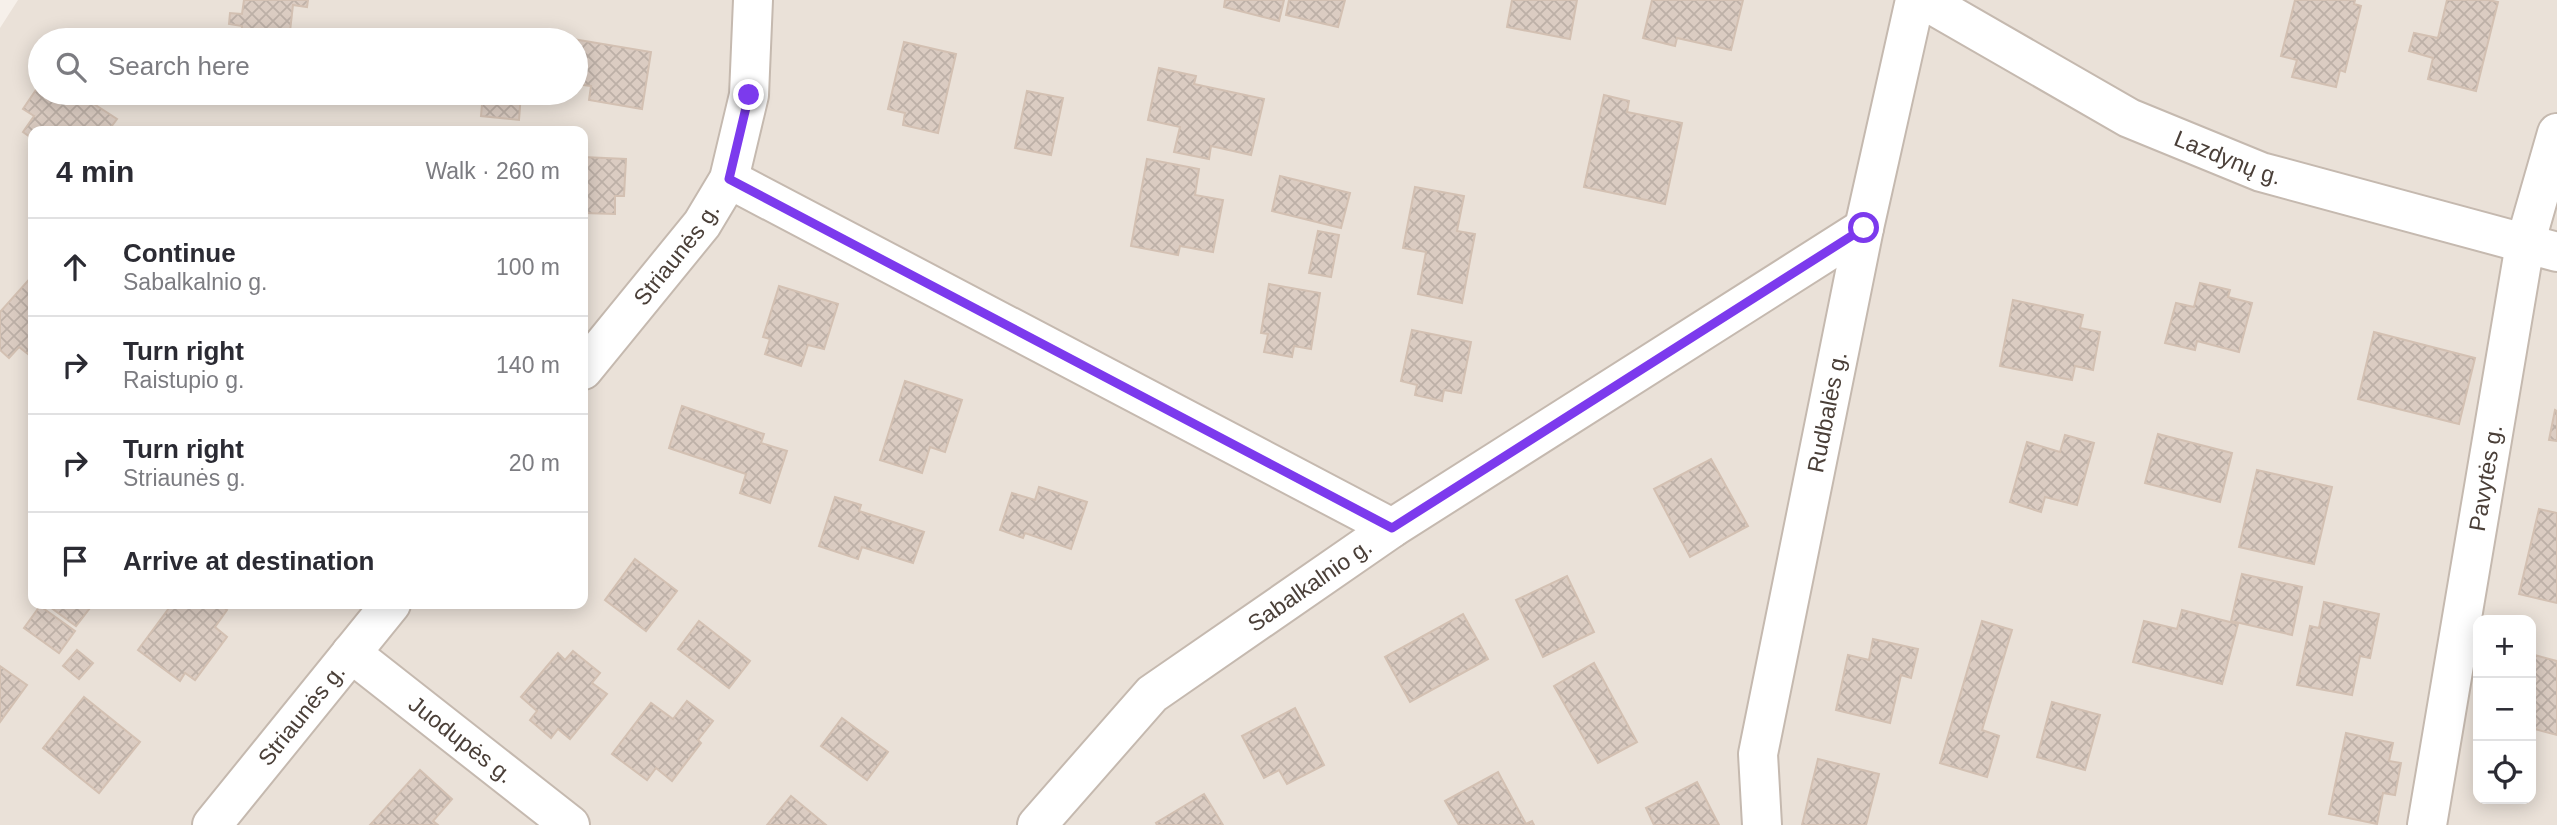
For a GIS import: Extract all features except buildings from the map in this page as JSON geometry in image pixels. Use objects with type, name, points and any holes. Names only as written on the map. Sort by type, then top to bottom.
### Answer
[{"type":"street","name":"Striaunės g.","points":[[588,364],[702,224],[729,179],[749,95],[753,0]]},
{"type":"street","name":"Rudbalės g.","points":[[1762,825],[1758,754],[1864,228],[1915,0]]},
{"type":"street","name":"Lazdynų g.","points":[[1924,0],[2129,118],[2249,167],[2541,248]]},
{"type":"street","name":"Pavytės g.","points":[[2427,825],[2541,248],[2557,133]]},
{"type":"street","points":[[729,179],[1392,528]]},
{"type":"street","name":"Sabalkalnio g.","points":[[1037,825],[1152,694],[1392,528],[1864,228]]},
{"type":"street","name":"Striaunės g.","points":[[212,825],[387,609]]},
{"type":"street","name":"Juodupės g.","points":[[351,653],[570,825]]},
{"type":"shaded area","points":[[18,0],[2557,0],[2557,825],[0,825],[0,28]]},
{"type":"route","points":[[749,95],[729,179],[1392,528],[1864,228]]}]
